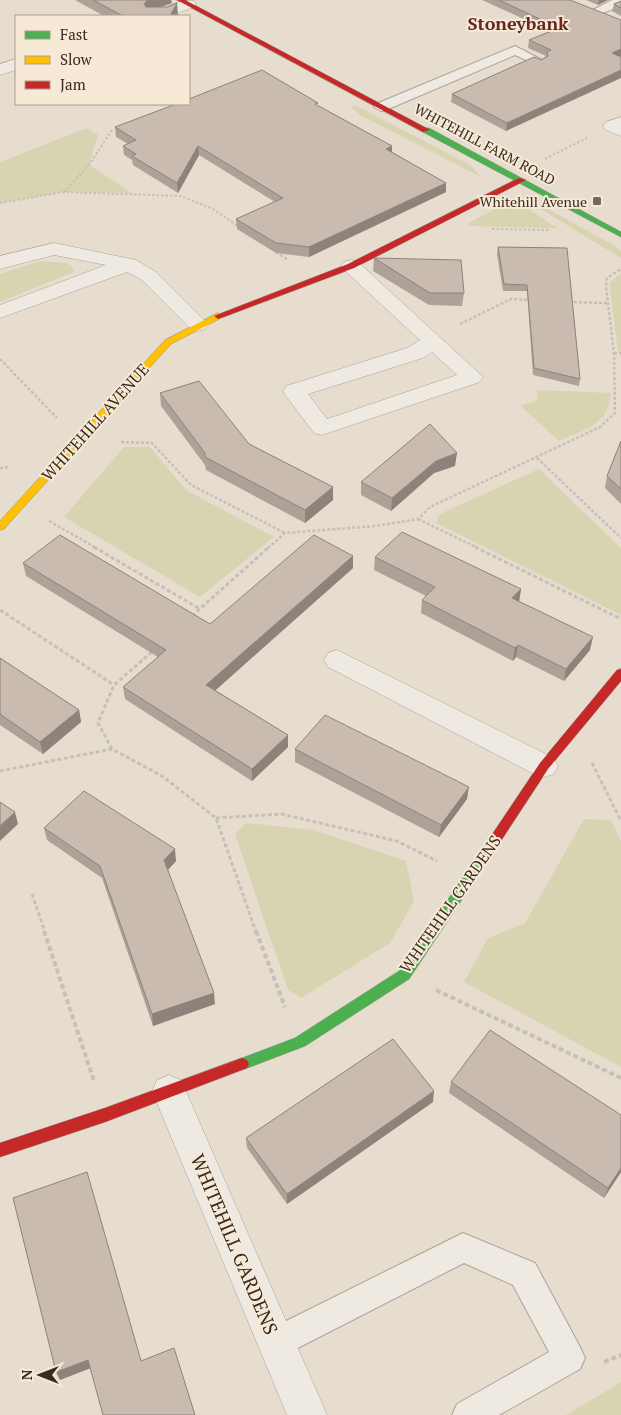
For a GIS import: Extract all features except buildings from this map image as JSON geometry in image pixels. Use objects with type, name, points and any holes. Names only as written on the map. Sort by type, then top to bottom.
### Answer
[{"type":"street","points":[[157,15],[184,2]]},
{"type":"street","name":"WHITEHILL FARM ROAD","points":[[184,2],[522,180],[621,235]]},
{"type":"street","points":[[577,4],[612,20]]},
{"type":"street","points":[[0,70],[15,64]]},
{"type":"street","name":"WHITEHILL AVENUE","points":[[0,527],[168,342],[198,325],[350,266],[522,180]]},
{"type":"street","points":[[0,263],[54,249],[129,264],[149,276],[198,325]]},
{"type":"street","points":[[0,312],[129,264]]},
{"type":"street","points":[[350,266],[472,377],[322,428],[294,391],[415,353],[432,342]]},
{"type":"street","points":[[338,660],[544,766]]},
{"type":"street","name":"WHITEHILL GARDENS","points":[[0,1150],[105,1115],[300,1042],[404,975],[544,766],[621,673]]},
{"type":"street","name":"WHITEHILL GARDENS","points":[[169,1091],[307,1415]]},
{"type":"lane","points":[[595,12],[621,1]]},
{"type":"lane","points":[[381,107],[515,50],[539,62]]},
{"type":"lane","name":"WHITEHILL GARDENS","points":[[277,1342],[463,1248],[524,1274],[569,1358],[468,1415]]},
{"type":"path","points":[[522,180],[538,173],[528,166],[618,126]]},
{"type":"path","points":[[63,192],[89,165],[112,130]]},
{"type":"path","points":[[0,203],[63,192],[181,196],[212,208],[245,230]]},
{"type":"path","points":[[439,222],[458,228],[552,230]]},
{"type":"path","points":[[269,247],[317,280]]},
{"type":"path","points":[[0,359],[78,440],[152,443],[191,486],[285,533],[376,526],[418,519],[430,508],[600,427],[615,413],[614,353],[607,278],[621,269]]},
{"type":"path","points":[[432,342],[440,334],[512,300],[531,300]]},
{"type":"path","points":[[560,301],[608,303]]},
{"type":"path","points":[[614,353],[621,353]]},
{"type":"path","points":[[537,458],[621,538]]},
{"type":"path","points":[[21,504],[200,609]]},
{"type":"path","points":[[418,519],[621,620]]},
{"type":"path","points":[[185,622],[285,533]]},
{"type":"path","points":[[0,610],[114,685]]},
{"type":"path","points":[[157,647],[114,685],[98,722],[112,750],[162,776],[216,818],[267,964],[300,1042]]},
{"type":"path","points":[[576,729],[621,821]]},
{"type":"path","points":[[0,771],[112,750]]},
{"type":"path","points":[[216,818],[281,814],[291,816],[397,842],[469,877]]},
{"type":"path","points":[[32,894],[105,1115]]},
{"type":"path","points":[[404,975],[621,1078]]},
{"type":"shaded area","points":[[355,105],[470,165],[481,177],[360,115],[351,107]]},
{"type":"shaded area","points":[[87,128],[98,135],[89,165],[132,193],[63,192],[0,203],[0,162]]},
{"type":"shaded area","points":[[543,206],[615,246],[621,251],[621,258],[539,208]]},
{"type":"shaded area","points":[[498,207],[527,208],[557,228],[469,226],[469,223]]},
{"type":"shaded area","points":[[40,261],[66,263],[72,266],[74,272],[0,302],[0,274]]},
{"type":"shaded area","points":[[621,273],[621,351],[618,351],[609,283]]},
{"type":"shaded area","points":[[537,390],[611,393],[609,404],[600,420],[594,425],[559,441],[521,406],[538,400]]},
{"type":"shaded area","points":[[124,447],[150,447],[186,490],[274,537],[200,597],[64,517]]},
{"type":"shaded area","points":[[539,469],[621,548],[621,615],[436,523],[440,514]]},
{"type":"shaded area","points":[[584,819],[611,820],[621,841],[621,1067],[464,982],[488,938],[525,923]]},
{"type":"shaded area","points":[[246,823],[313,830],[406,861],[414,901],[390,943],[301,998],[288,990],[235,834]]},
{"type":"shaded area","points":[[621,1382],[621,1415],[566,1415]]},
{"type":"traffic: fast","points":[[426,130],[621,235]]},
{"type":"traffic: fast","points":[[242,1064],[300,1042],[404,975],[487,852]]},
{"type":"traffic: slow","points":[[0,527],[168,342],[218,316]]},
{"type":"traffic: jam","points":[[180,0],[426,130]]},
{"type":"traffic: jam","points":[[218,316],[351,266],[522,180]]},
{"type":"traffic: jam","points":[[487,852],[544,766],[621,673]]},
{"type":"traffic: jam","points":[[0,1150],[105,1115],[242,1064]]},
{"type":"place","name":"Whitehill Avenue","points":[[597,201]]},
{"type":"district","name":"Stoneybank","points":[[518,23]]}]
